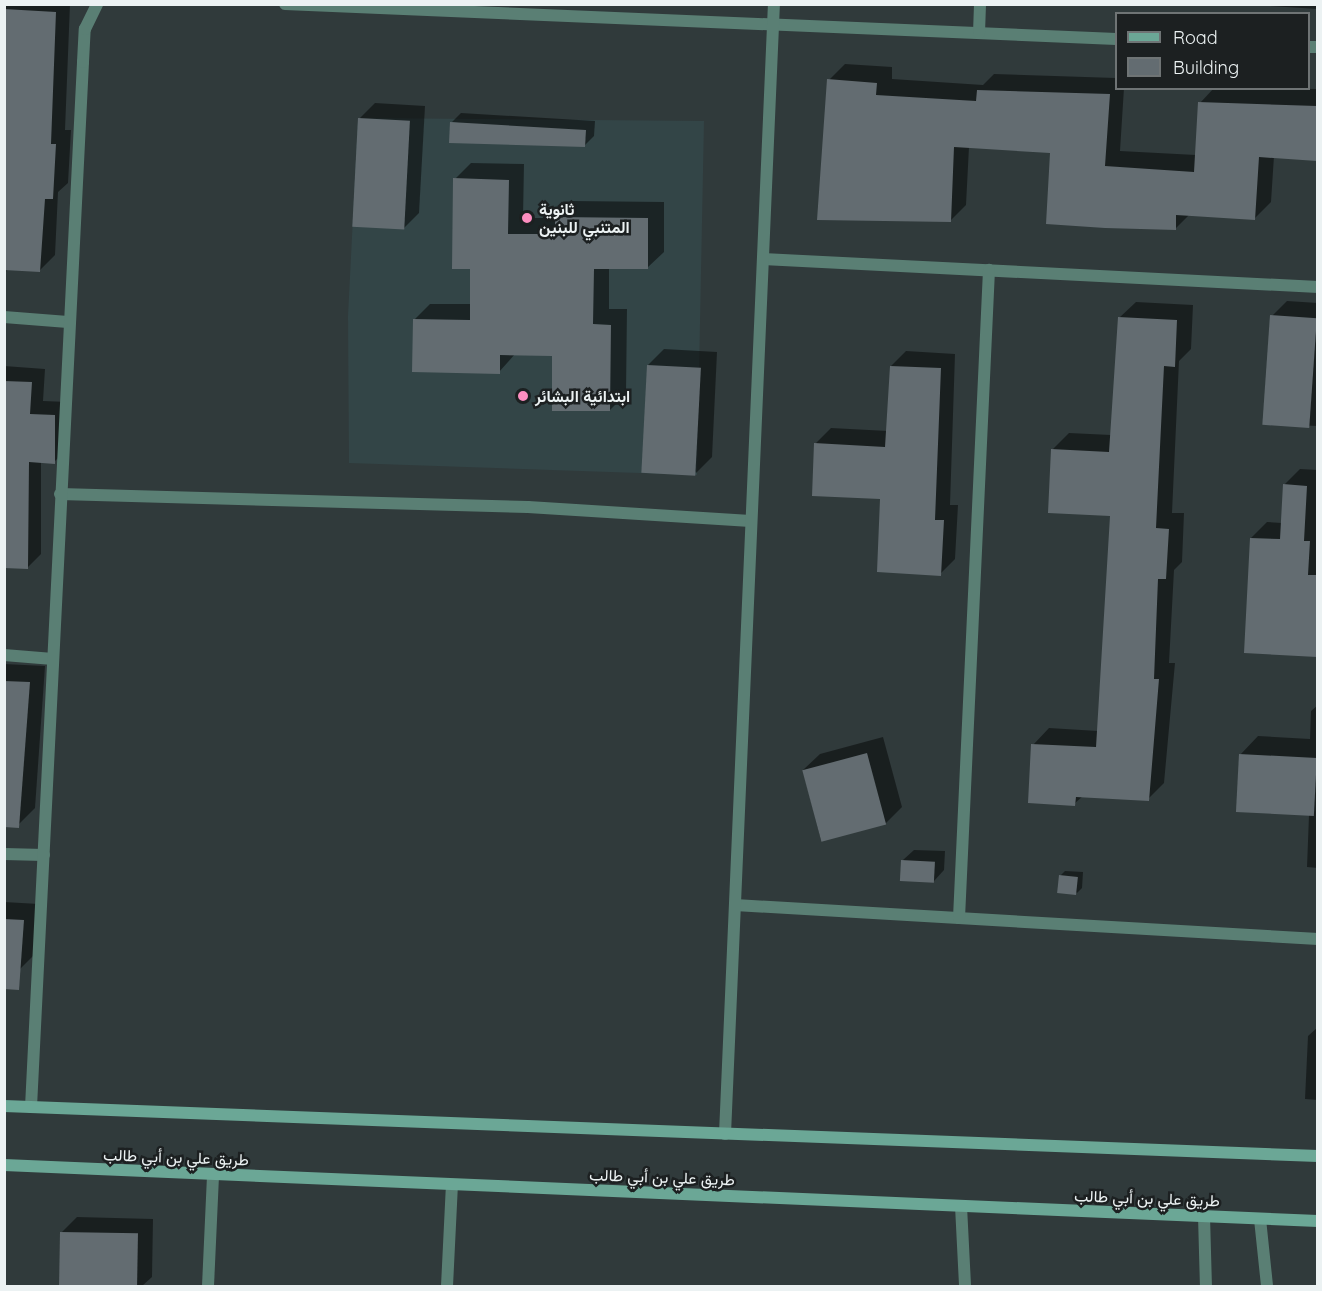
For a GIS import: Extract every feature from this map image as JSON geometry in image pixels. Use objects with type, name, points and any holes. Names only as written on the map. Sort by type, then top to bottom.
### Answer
[{"type":"main road","points":[[4,1106],[1317,1156]]},
{"type":"main road","name":"طريق علي بن أبي طالب","points":[[4,1165],[1317,1221]]},
{"type":"street","points":[[31,1107],[68,322],[85,29],[97,4]]},
{"type":"street","points":[[285,4],[1115,39]]},
{"type":"street","points":[[725,1134],[774,4]]},
{"type":"street","points":[[979,33],[980,4]]},
{"type":"street","points":[[763,259],[1317,287]]},
{"type":"street","points":[[958,918],[989,270]]},
{"type":"street","points":[[4,317],[68,322]]},
{"type":"street","points":[[60,494],[528,507],[752,521]]},
{"type":"street","points":[[4,655],[53,659]]},
{"type":"street","points":[[4,854],[44,855]]},
{"type":"street","points":[[735,905],[1317,939]]},
{"type":"street","points":[[208,1287],[213,1175]]},
{"type":"street","points":[[447,1287],[452,1185]]},
{"type":"street","points":[[961,1206],[965,1287]]},
{"type":"street","points":[[1204,1216],[1206,1287]]},
{"type":"street","points":[[1260,1219],[1267,1287]]},
{"type":"shaded area","points":[[358,118],[704,121],[697,475],[349,463],[348,316]]},
{"type":"building","points":[[4,9],[56,12],[51,144],[56,144],[53,199],[45,199],[40,272],[4,270]]},
{"type":"building","points":[[827,79],[877,83],[876,95],[976,101],[977,90],[1110,94],[1105,166],[1194,172],[1198,102],[1317,106],[1317,161],[1259,157],[1255,220],[1176,215],[1176,230],[1105,228],[1046,224],[1050,153],[954,147],[951,222],[817,220]]},
{"type":"building","points":[[358,118],[410,121],[404,230],[352,227]]},
{"type":"building","points":[[450,122],[586,130],[585,147],[449,143]]},
{"type":"building","points":[[453,178],[509,180],[508,234],[555,234],[555,217],[648,218],[648,269],[594,269],[593,324],[611,325],[610,411],[552,411],[552,356],[500,355],[500,374],[412,372],[413,319],[470,320],[470,269],[452,269]]},
{"type":"building","points":[[1270,315],[1317,318],[1309,428],[1262,425]]},
{"type":"building","points":[[1118,317],[1177,320],[1175,367],[1164,366],[1156,528],[1169,529],[1166,579],[1158,579],[1154,679],[1159,679],[1149,801],[1076,797],[1075,806],[1028,803],[1031,744],[1096,747],[1110,516],[1048,513],[1051,449],[1109,452]]},
{"type":"building","points":[[647,365],[701,368],[695,476],[641,473]]},
{"type":"building","points":[[890,366],[941,368],[935,520],[944,520],[941,576],[877,572],[880,499],[812,496],[814,443],[885,447]]},
{"type":"building","points":[[4,381],[32,382],[30,414],[55,415],[55,464],[29,462],[28,569],[4,568]]},
{"type":"building","points":[[1283,484],[1307,486],[1304,541],[1310,541],[1308,575],[1317,575],[1317,657],[1244,653],[1250,538],[1280,539]]},
{"type":"building","points":[[4,681],[30,682],[19,828],[4,827]]},
{"type":"building","points":[[867,753],[886,824],[821,842],[802,770]]},
{"type":"building","points":[[1239,754],[1317,758],[1314,816],[1236,812]]},
{"type":"building","points":[[901,860],[935,862],[934,883],[900,881]]},
{"type":"building","points":[[1059,875],[1078,877],[1076,895],[1057,893]]},
{"type":"building","points":[[4,919],[24,920],[19,990],[4,989]]},
{"type":"building","points":[[60,1232],[138,1233],[137,1286],[59,1286]]},
{"type":"place","name":"ثانوية المتنبي للبنين","points":[[527,218]]},
{"type":"place","name":"ابتدائية البشائر","points":[[523,396]]}]
